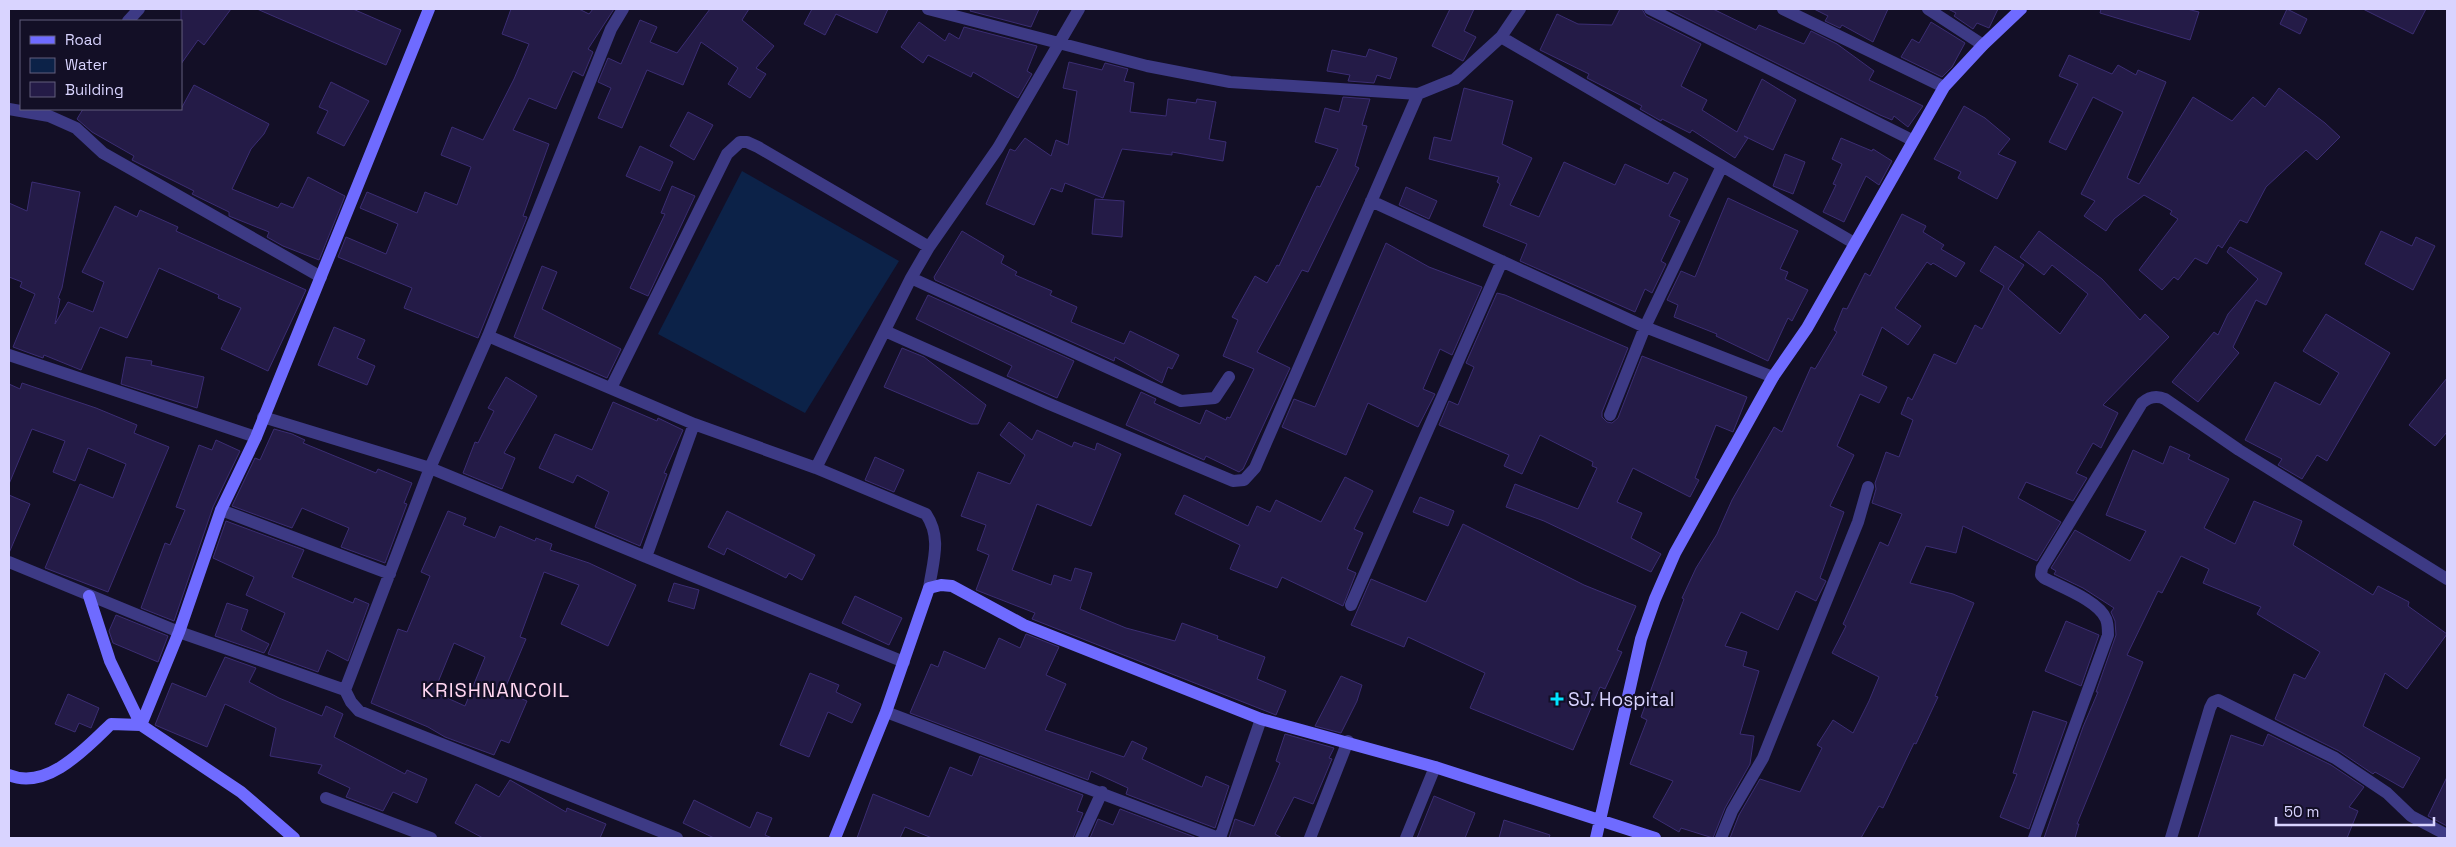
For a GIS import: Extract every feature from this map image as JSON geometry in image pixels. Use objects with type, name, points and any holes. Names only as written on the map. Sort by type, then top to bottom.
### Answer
[{"type":"street","points":[[129,20],[139,9]]},
{"type":"street","points":[[141,725],[178,632],[221,510],[256,437],[429,9]]},
{"type":"street","points":[[345,690],[430,468],[488,336],[611,30],[623,9]]},
{"type":"street","points":[[928,9],[1147,66],[1230,82],[1418,94],[1455,79],[1501,37],[1520,9]]},
{"type":"street","points":[[816,468],[910,278],[929,247],[998,148],[1079,9]]},
{"type":"street","points":[[1650,9],[1912,140]]},
{"type":"street","points":[[1783,9],[1944,87]]},
{"type":"street","points":[[1928,9],[1983,45]]},
{"type":"street","points":[[1596,838],[1641,639],[1655,599],[1676,553],[1773,377],[1807,328],[1912,140],[1944,87],[1983,45],[2021,9]]},
{"type":"street","points":[[1501,37],[1854,243]]},
{"type":"street","points":[[885,331],[1047,403],[1233,481],[1244,480],[1255,468],[1418,94]]},
{"type":"street","points":[[23,110],[52,112],[76,128],[103,152],[320,277]]},
{"type":"street","points":[[611,388],[727,154],[740,142],[747,142],[758,147],[929,247]]},
{"type":"street","points":[[1610,415],[1645,327],[1722,166]]},
{"type":"street","points":[[1371,202],[1502,260],[1645,327],[1773,377]]},
{"type":"street","points":[[1351,605],[1502,260]]},
{"type":"street","points":[[910,278],[1181,401],[1215,398],[1229,377]]},
{"type":"street","points":[[488,336],[694,424],[816,468],[926,514],[934,526],[936,539],[929,588],[886,712],[835,838]]},
{"type":"street","points":[[9,355],[256,437]]},
{"type":"street","points":[[2034,838],[2108,635],[2107,621],[2099,610],[2090,602],[2044,578],[2041,575],[2042,568],[2142,403],[2148,398],[2159,397],[2165,399],[2239,450],[2447,580]]},
{"type":"street","points":[[263,417],[430,468],[904,662]]},
{"type":"street","points":[[646,557],[694,424]]},
{"type":"street","points":[[1721,838],[1732,811],[1763,758],[1858,522],[1868,487]]},
{"type":"street","points":[[221,510],[390,574]]},
{"type":"street","points":[[9,562],[178,632],[345,690],[359,712],[677,838]]},
{"type":"street","points":[[929,588],[941,584],[952,586],[1024,625],[1261,719],[1348,741],[1435,767],[1655,838]]},
{"type":"street","points":[[90,596],[110,661],[141,725],[241,792],[294,838]]},
{"type":"street","points":[[2170,838],[2210,708],[2218,700],[2335,758],[2387,793],[2411,816],[2447,835]]},
{"type":"street","points":[[886,712],[1102,792],[1219,838],[1261,719]]},
{"type":"street","points":[[9,774],[16,778],[38,778],[56,769],[87,746],[111,724],[141,725]]},
{"type":"street","points":[[1310,838],[1348,741]]},
{"type":"street","points":[[1406,838],[1435,767]]},
{"type":"street","points":[[1081,838],[1102,792]]},
{"type":"street","points":[[326,798],[431,838]]},
{"type":"water","points":[[742,171],[899,261],[805,413],[658,334]]},
{"type":"building","points":[[181,9],[231,9],[204,45],[198,40],[182,63]]},
{"type":"building","points":[[257,9],[353,9],[401,30],[386,65]]},
{"type":"building","points":[[511,9],[579,9],[589,14],[593,9],[614,9],[588,49],[593,52],[583,76],[573,71],[556,109],[529,98],[513,130],[549,144],[523,216],[527,217],[478,338],[404,308],[412,288],[338,257],[346,237],[386,254],[398,224],[360,208],[367,192],[417,213],[425,192],[457,205],[471,167],[441,155],[452,127],[483,140],[514,79],[529,44],[502,34]]},
{"type":"building","points":[[710,9],[749,9],[742,20],[774,46],[756,68],[766,74],[750,98],[728,84],[738,68],[701,42],[683,85],[647,70],[622,128],[598,118],[611,88],[598,82],[608,58],[621,64],[640,20],[657,27],[650,42],[677,53]]},
{"type":"building","points":[[812,9],[888,9],[877,33],[836,14],[825,35],[804,24]]},
{"type":"building","points":[[971,9],[1039,9],[1031,27],[970,11]]},
{"type":"building","points":[[1450,9],[1474,9],[1464,31],[1476,37],[1463,61],[1432,46]]},
{"type":"building","points":[[1620,9],[1642,9],[1646,16],[1701,44],[1681,86],[1707,100],[1702,110],[1737,132],[1762,79],[1796,100],[1773,150],[1744,136],[1748,138],[1735,158],[1692,130],[1690,133],[1662,119],[1661,121],[1640,109],[1642,106],[1587,78],[1589,74],[1540,50],[1557,14],[1578,24],[1612,25]]},
{"type":"building","points":[[1668,9],[1713,9],[1756,30],[1759,25],[1804,44],[1811,31],[1837,44],[1874,71],[1869,80],[1923,106],[1908,127],[1894,116],[1892,120],[1880,115]]},
{"type":"building","points":[[1814,9],[1888,9],[1873,42],[1842,25],[1840,28],[1825,21],[1828,16]]},
{"type":"building","points":[[1948,9],[1998,9],[1989,28],[1977,23],[1973,29],[1954,16],[1956,13]]},
{"type":"building","points":[[2101,9],[2187,9],[2199,12],[2190,40],[2100,13]]},
{"type":"building","points":[[2287,9],[2307,19],[2300,34],[2280,24]]},
{"type":"building","points":[[2363,9],[2426,9],[2413,34]]},
{"type":"building","points":[[919,22],[945,41],[949,33],[959,39],[964,27],[1037,46],[1027,71],[1032,74],[1018,98],[973,72],[971,77],[928,55],[923,63],[901,47]]},
{"type":"building","points":[[1931,22],[1965,43],[1952,67],[1942,77],[1901,57],[1912,39],[1919,43]]},
{"type":"building","points":[[1369,49],[1397,58],[1390,79],[1377,75],[1374,83],[1348,81],[1350,75],[1327,71],[1332,50],[1366,57]]},
{"type":"building","points":[[2069,55],[2112,74],[2118,65],[2136,75],[2138,70],[2166,82],[2127,178],[2139,184],[2193,97],[2232,121],[2253,97],[2265,107],[2279,88],[2325,123],[2340,137],[2317,160],[2306,150],[2266,187],[2247,223],[2240,220],[2222,248],[2218,245],[2207,264],[2195,258],[2178,280],[2174,277],[2162,290],[2139,270],[2178,219],[2170,214],[2172,211],[2144,195],[2114,219],[2106,231],[2084,216],[2095,201],[2081,194],[2123,112],[2093,97],[2066,150],[2049,142],[2078,84],[2059,76]]},
{"type":"building","points":[[1069,62],[1102,70],[1105,63],[1128,69],[1124,81],[1134,83],[1130,112],[1166,116],[1168,99],[1196,103],[1197,99],[1216,102],[1209,139],[1226,142],[1223,161],[1172,152],[1172,155],[1122,149],[1103,198],[1065,183],[1062,192],[1051,188],[1034,225],[986,204],[1010,149],[1015,151],[1025,138],[1051,156],[1056,140],[1068,145],[1077,91],[1063,88]]},
{"type":"building","points":[[331,82],[369,101],[344,146],[317,133],[328,111],[319,107]]},
{"type":"building","points":[[194,85],[269,124],[264,134],[251,149],[232,189],[278,208],[281,203],[293,208],[308,177],[345,196],[319,260],[283,246],[267,237],[269,232],[229,216],[229,212],[192,194],[194,191],[132,160],[134,156],[92,132],[77,119],[82,110],[182,110]]},
{"type":"building","points":[[1464,88],[1513,101],[1502,144],[1532,158],[1510,205],[1539,217],[1564,162],[1615,185],[1625,164],[1668,184],[1674,172],[1688,179],[1669,216],[1680,221],[1661,261],[1666,264],[1652,293],[1645,289],[1635,312],[1520,261],[1527,244],[1483,226],[1500,184],[1497,182],[1499,177],[1429,159],[1434,137],[1451,141]]},
{"type":"building","points":[[1343,97],[1370,99],[1362,125],[1367,126],[1355,166],[1359,168],[1308,272],[1302,270],[1257,352],[1290,368],[1243,469],[1239,472],[1206,456],[1204,460],[1126,425],[1141,392],[1156,399],[1154,403],[1200,424],[1206,410],[1226,420],[1227,417],[1230,418],[1254,369],[1223,356],[1238,320],[1232,317],[1255,276],[1267,283],[1277,265],[1279,266],[1317,186],[1320,187],[1338,149],[1315,142],[1325,108],[1339,112]]},
{"type":"building","points":[[1964,106],[1985,118],[2010,139],[1998,154],[2016,162],[1997,199],[1958,178],[1961,172],[1934,159]]},
{"type":"building","points":[[688,112],[713,125],[694,160],[670,146]]},
{"type":"building","points":[[1841,138],[1872,151],[1873,149],[1892,161],[1879,185],[1866,176],[1844,222],[1823,212],[1836,185],[1833,184],[1842,164],[1832,159]]},
{"type":"building","points":[[640,146],[673,162],[660,191],[626,176]]},
{"type":"building","points":[[1785,154],[1805,162],[1793,194],[1773,186]]},
{"type":"building","points":[[32,182],[80,192],[62,288],[58,298],[60,299],[55,324],[68,302],[93,312],[104,282],[82,272],[115,206],[137,217],[140,210],[178,227],[176,231],[306,290],[268,371],[221,349],[241,308],[218,298],[219,295],[159,268],[127,338],[100,327],[81,370],[44,355],[43,358],[13,347],[35,294],[20,287],[22,282],[9,277],[9,203],[27,211]]},
{"type":"building","points":[[672,186],[695,196],[648,296],[630,288],[665,214],[661,213]]},
{"type":"building","points":[[1406,187],[1437,201],[1429,219],[1399,205]]},
{"type":"building","points":[[1728,198],[1798,231],[1780,269],[1788,272],[1785,279],[1808,290],[1792,321],[1788,318],[1768,361],[1716,336],[1717,334],[1674,317],[1678,305],[1667,300],[1681,271],[1695,277]]},
{"type":"building","points":[[1095,199],[1124,201],[1122,237],[1092,234]]},
{"type":"building","points":[[1902,214],[1926,226],[1923,232],[1944,245],[1941,249],[1965,263],[1956,277],[1933,263],[1931,265],[1927,262],[1895,308],[1921,326],[1908,345],[1882,327],[1862,375],[1887,387],[1879,403],[1860,394],[1837,446],[1854,455],[1830,506],[1844,512],[1820,578],[1826,581],[1816,601],[1796,591],[1778,630],[1741,612],[1725,646],[1747,652],[1743,666],[1759,671],[1740,734],[1754,736],[1750,764],[1725,808],[1713,838],[1681,828],[1679,832],[1653,817],[1673,781],[1630,764],[1647,720],[1641,717],[1684,599],[1682,598],[1696,568],[1717,534],[1732,500],[1774,427],[1782,432],[1811,367],[1815,369],[1837,332],[1834,330],[1843,308],[1847,309],[1865,273],[1870,276]]},
{"type":"building","points":[[962,231],[1004,256],[1001,263],[1017,272],[1015,275],[1052,291],[1050,295],[1077,307],[1071,322],[1124,344],[1130,331],[1179,355],[1172,369],[1168,367],[1162,383],[1115,357],[1114,361],[935,280],[934,277]]},
{"type":"building","points":[[2039,231],[2102,279],[2140,320],[2145,314],[2169,337],[2103,405],[2118,413],[2101,448],[2093,443],[2076,473],[2087,478],[2073,501],[2026,482],[2018,498],[2061,522],[2037,561],[1963,526],[1956,553],[1926,546],[1910,583],[1953,594],[1974,603],[1935,696],[1938,697],[1916,744],[1914,743],[1883,808],[1879,806],[1861,838],[1730,838],[1739,815],[1760,779],[1800,792],[1822,748],[1817,745],[1833,720],[1853,733],[1869,701],[1879,677],[1832,653],[1846,626],[1843,624],[1880,542],[1888,546],[1902,514],[1872,503],[1876,489],[1875,483],[1886,452],[1899,457],[1913,420],[1901,414],[1908,397],[1912,400],[1934,354],[1956,364],[1975,325],[1982,329],[2004,286],[1980,271],[1995,246],[2024,265],[2008,289],[2060,334],[2088,294],[2052,265],[2044,275],[2020,257]]},
{"type":"building","points":[[2381,231],[2412,246],[2416,237],[2435,246],[2413,290],[2365,264]]},
{"type":"building","points":[[1386,243],[1429,267],[1482,287],[1452,355],[1440,349],[1423,389],[1435,394],[1418,427],[1368,403],[1346,455],[1282,427],[1294,399],[1315,407]]},
{"type":"building","points":[[2230,247],[2282,273],[2266,305],[2256,300],[2233,347],[2239,353],[2198,402],[2172,382],[2214,332],[2218,335],[2228,314],[2258,279],[2227,252]]},
{"type":"building","points":[[542,266],[557,272],[542,309],[621,349],[607,378],[514,337]]},
{"type":"building","points":[[1497,293],[1628,348],[1602,412],[1602,417],[1607,422],[1612,423],[1618,418],[1642,356],[1747,397],[1733,432],[1716,425],[1695,478],[1699,480],[1690,497],[1633,468],[1617,502],[1642,513],[1631,538],[1661,554],[1651,572],[1544,521],[1506,507],[1515,484],[1578,509],[1597,468],[1592,466],[1593,462],[1540,435],[1522,474],[1504,466],[1509,455],[1439,425],[1449,401],[1458,405],[1474,367],[1466,363]]},
{"type":"building","points":[[928,295],[1074,361],[1057,398],[1007,376],[1012,366],[916,319]]},
{"type":"building","points":[[2326,314],[2390,353],[2327,461],[2317,455],[2302,479],[2278,465],[2282,459],[2245,440],[2275,382],[2320,405],[2339,373],[2303,351]]},
{"type":"building","points":[[334,327],[365,340],[357,358],[375,366],[367,385],[318,365]]},
{"type":"building","points":[[902,348],[924,357],[986,405],[978,424],[971,424],[884,387]]},
{"type":"building","points":[[126,357],[152,361],[151,365],[204,377],[197,408],[121,384]]},
{"type":"building","points":[[506,377],[537,396],[504,453],[515,458],[502,489],[463,473],[475,442],[478,443],[494,411],[488,408]]},
{"type":"building","points":[[2447,378],[2447,432],[2435,446],[2409,425]]},
{"type":"building","points":[[22,383],[96,408],[137,425],[134,433],[169,447],[108,592],[45,568],[80,484],[113,498],[126,464],[88,448],[75,481],[53,472],[65,441],[32,429],[9,484],[9,384],[20,389]]},
{"type":"building","points":[[613,402],[657,421],[658,418],[683,430],[664,473],[667,474],[640,546],[595,527],[609,492],[577,475],[573,483],[539,468],[555,434],[592,450]]},
{"type":"building","points":[[1009,422],[1032,440],[1037,430],[1072,447],[1074,442],[1095,450],[1097,443],[1121,454],[1091,526],[1037,504],[1012,570],[1051,585],[1054,575],[1071,581],[1075,568],[1092,573],[1080,609],[1126,628],[1175,641],[1182,623],[1218,636],[1217,639],[1265,657],[1257,679],[1286,691],[1276,715],[1032,619],[1035,613],[976,590],[989,555],[977,550],[986,525],[961,516],[978,472],[1010,484],[1025,455],[1000,435]]},
{"type":"building","points":[[274,429],[292,434],[305,440],[303,443],[376,473],[378,469],[412,483],[404,503],[407,504],[385,563],[341,547],[349,528],[302,508],[292,528],[232,506],[255,458],[260,460]]},
{"type":"building","points":[[216,440],[240,451],[213,507],[174,621],[141,608],[165,543],[170,545],[185,510],[176,507],[199,445],[212,450]]},
{"type":"building","points":[[2170,446],[2190,455],[2188,459],[2229,479],[2204,528],[2235,544],[2254,501],[2302,521],[2293,545],[2373,595],[2378,586],[2409,602],[2408,606],[2447,634],[2407,689],[2385,673],[2363,726],[2420,758],[2403,788],[2375,772],[2373,774],[2339,751],[2275,719],[2294,674],[2305,679],[2320,652],[2257,614],[2261,607],[2203,583],[2209,569],[2181,556],[2162,593],[2158,591],[2127,655],[2143,662],[2077,824],[2079,824],[2075,838],[2044,838],[2083,727],[2098,692],[2096,692],[2116,635],[2115,621],[2111,612],[2114,608],[2083,588],[2054,574],[2056,571],[2051,568],[2075,530],[2130,561],[2146,531],[2106,515],[2133,450],[2163,464]]},
{"type":"building","points":[[875,457],[904,470],[894,492],[865,480]]},
{"type":"building","points":[[1345,477],[1373,491],[1354,529],[1363,533],[1347,569],[1356,573],[1343,606],[1282,577],[1277,588],[1230,569],[1240,545],[1175,514],[1184,495],[1248,526],[1257,506],[1270,512],[1276,500],[1321,522]]},
{"type":"building","points":[[9,495],[30,504],[9,553]]},
{"type":"building","points":[[1420,497],[1454,511],[1448,526],[1413,512]]},
{"type":"building","points":[[448,511],[466,518],[463,525],[495,538],[500,526],[535,541],[536,538],[552,544],[550,550],[589,563],[636,585],[608,646],[561,624],[579,585],[544,572],[520,637],[526,639],[504,691],[527,701],[509,743],[501,740],[494,755],[445,737],[428,727],[371,703],[398,629],[407,632],[430,576],[421,572]],"holes":[[[454,643],[485,657],[465,706],[434,692]]]},
{"type":"building","points":[[727,511],[815,555],[802,580],[789,573],[786,578],[727,548],[724,555],[708,547]]},
{"type":"building","points":[[226,521],[304,550],[292,577],[353,603],[355,598],[369,604],[348,661],[327,650],[318,672],[268,654],[285,613],[246,595],[254,577],[213,558]]},
{"type":"building","points":[[1463,524],[1584,585],[1636,606],[1617,650],[1622,652],[1605,689],[1600,687],[1573,750],[1470,708],[1485,673],[1408,637],[1404,647],[1351,625],[1371,579],[1426,602]]},
{"type":"building","points":[[674,583],[699,590],[694,609],[668,601]]},
{"type":"building","points":[[855,596],[902,618],[889,645],[842,623]]},
{"type":"building","points":[[227,603],[248,610],[241,630],[269,644],[264,653],[215,636]]},
{"type":"building","points":[[116,615],[168,636],[158,662],[113,643],[109,631]]},
{"type":"building","points":[[2066,621],[2099,635],[2081,686],[2045,671]]},
{"type":"building","points":[[1026,634],[1059,647],[1046,675],[1066,684],[1045,730],[1124,757],[1132,741],[1147,748],[1142,759],[1202,787],[1206,776],[1229,786],[1215,828],[1126,794],[1128,788],[1091,771],[1088,780],[910,713],[931,664],[938,667],[944,651],[985,669],[999,638],[1020,648]]},
{"type":"building","points":[[225,657],[256,668],[249,682],[279,698],[322,716],[326,706],[343,714],[334,737],[405,774],[407,770],[427,779],[417,803],[393,792],[383,811],[346,797],[350,788],[318,773],[322,765],[270,756],[276,728],[225,704],[207,747],[155,725],[172,683],[206,697]]},
{"type":"building","points":[[810,673],[839,685],[836,692],[861,704],[852,723],[828,712],[809,757],[780,745]]},
{"type":"building","points":[[1341,676],[1362,685],[1357,701],[1341,733],[1315,726]]},
{"type":"building","points":[[68,694],[99,708],[91,728],[79,723],[75,732],[55,724]]},
{"type":"building","points":[[2033,711],[2067,722],[2029,829],[2000,817],[2017,774],[2013,773]]},
{"type":"building","points":[[1285,734],[1334,748],[1329,758],[1332,759],[1313,804],[1294,797],[1275,834],[1282,838],[1229,838],[1235,819],[1254,826],[1280,763],[1276,761]]},
{"type":"building","points":[[2268,734],[2331,765],[2364,787],[2349,807],[2358,811],[2347,838],[2198,838],[2231,735],[2263,746]]},
{"type":"building","points":[[980,756],[1083,795],[1077,811],[1083,813],[1073,838],[932,838],[905,827],[900,838],[857,838],[873,794],[929,817],[950,767],[972,776]]},
{"type":"building","points":[[2447,777],[2447,826],[2428,816]]},
{"type":"building","points":[[510,780],[566,812],[567,808],[606,824],[600,838],[483,838],[455,823],[476,784],[499,797]]},
{"type":"building","points":[[1434,796],[1475,813],[1465,838],[1417,838]]},
{"type":"building","points":[[694,800],[750,828],[757,812],[772,818],[765,835],[772,838],[714,838],[683,823]]},
{"type":"building","points":[[1120,809],[1197,838],[1090,838],[1098,819],[1113,825]]},
{"type":"building","points":[[1504,820],[1550,835],[1549,838],[1499,838]]},
{"type":"place","name":"SJ. Hospital","points":[[1557,699]]},
{"type":"district","name":"KRISHNANCOIL","points":[[496,690]]}]
